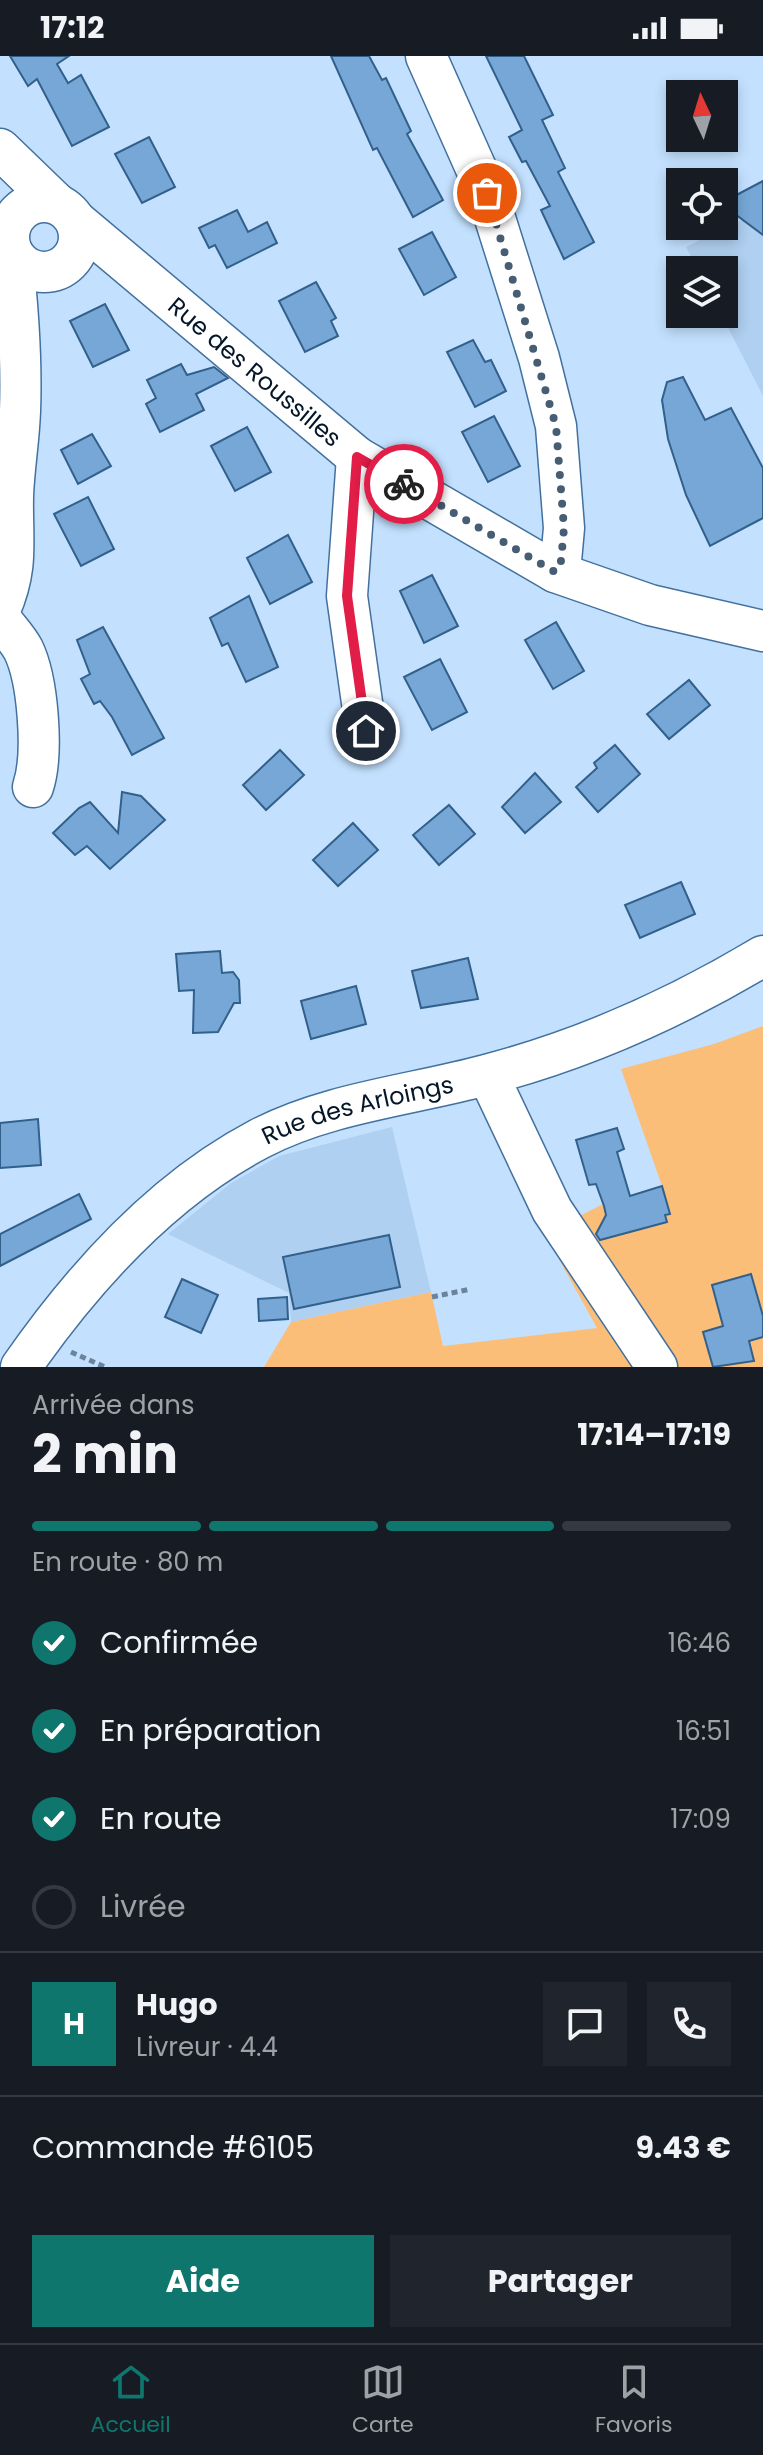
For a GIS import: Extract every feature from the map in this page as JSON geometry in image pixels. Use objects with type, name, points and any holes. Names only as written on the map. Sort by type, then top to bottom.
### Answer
[{"type":"street","points":[[426,56],[487,193],[556,426],[564,528],[561,561],[555,572]]},
{"type":"street","name":"Rue des Roussilles","points":[[0,149],[143,279],[357,457],[555,572],[650,605],[763,631]]},
{"type":"street","points":[[0,610],[11,585],[16,553],[13,498],[20,412],[20,324],[7,239],[17,213],[28,205],[66,212],[78,248],[59,266],[20,324]]},
{"type":"street","points":[[7,239],[33,271],[59,266]]},
{"type":"street","name":"Rue des Roussilles","points":[[59,266],[104,261],[143,279]]},
{"type":"street","points":[[357,457],[347,596],[366,731]]},
{"type":"street","points":[[0,618],[22,647],[33,674],[39,757],[33,787]]},
{"type":"street","name":"Rue des Arloings","points":[[21,1367],[56,1316],[148,1218],[212,1166],[262,1137],[329,1113],[488,1075],[568,1050],[720,981],[763,956]]},
{"type":"street","points":[[488,1075],[552,1210],[657,1367]]},
{"type":"path","points":[[432,1297],[471,1289]]},
{"type":"shaded area","points":[[763,181],[763,396],[728,328],[738,328],[738,256],[691,256],[686,247],[701,240],[738,240],[738,222],[742,220],[738,215],[738,194]]},
{"type":"shaded area","points":[[763,1026],[763,1367],[264,1367],[291,1322],[431,1292],[443,1346],[597,1328],[545,1234],[603,1204],[662,1186],[621,1069],[714,1044]]},
{"type":"shaded area","points":[[392,1127],[431,1292],[291,1322],[289,1293],[168,1234],[231,1183],[279,1156]]},
{"type":"building","points":[[10,56],[69,56],[57,64],[68,83],[81,75],[109,127],[72,146],[37,79],[28,86]]},
{"type":"building","points":[[331,56],[369,56],[382,80],[386,78],[411,131],[407,134],[443,200],[413,217],[377,148],[373,150]]},
{"type":"building","points":[[486,56],[524,56],[553,115],[542,120],[565,168],[558,172],[594,242],[564,259],[541,210],[550,206],[509,137],[522,130]]},
{"type":"building","points":[[149,137],[175,187],[142,203],[115,154]]},
{"type":"building","points":[[763,181],[763,235],[738,216],[738,194]]},
{"type":"building","points":[[237,210],[248,232],[267,222],[277,243],[227,268],[215,245],[209,248],[199,228]]},
{"type":"building","points":[[432,232],[456,277],[424,295],[399,249]]},
{"type":"building","points":[[316,282],[336,318],[331,321],[338,336],[305,352],[279,301]]},
{"type":"building","points":[[105,304],[129,350],[93,367],[70,321]]},
{"type":"building","points":[[473,340],[485,362],[491,360],[506,391],[475,407],[447,352]]},
{"type":"building","points":[[181,364],[187,375],[214,367],[228,378],[196,394],[204,410],[160,432],[146,404],[156,398],[147,380]]},
{"type":"building","points":[[683,377],[705,420],[731,408],[763,468],[763,518],[710,546],[686,495],[668,439],[662,400],[667,382]]},
{"type":"building","points":[[494,416],[520,466],[488,482],[462,432]]},
{"type":"building","points":[[247,427],[271,472],[235,491],[211,446]]},
{"type":"building","points":[[92,434],[111,466],[78,484],[61,450]]},
{"type":"building","points":[[88,497],[114,549],[81,566],[54,514]]},
{"type":"building","points":[[288,535],[312,582],[270,604],[247,558]]},
{"type":"building","points":[[432,575],[458,626],[424,643],[400,591]]},
{"type":"building","points":[[249,596],[278,667],[246,682],[228,643],[222,646],[210,618]]},
{"type":"building","points":[[556,622],[584,671],[553,689],[525,640]]},
{"type":"building","points":[[103,627],[164,738],[132,755],[112,717],[100,701],[94,704],[81,679],[90,674],[77,640]]},
{"type":"building","points":[[440,659],[467,712],[432,730],[404,677]]},
{"type":"building","points":[[689,680],[710,705],[669,739],[647,714]]},
{"type":"building","points":[[615,745],[640,774],[598,812],[576,787],[597,768],[594,763]]},
{"type":"building","points":[[280,750],[304,775],[266,810],[243,785]]},
{"type":"building","points":[[535,773],[561,802],[525,833],[502,807]]},
{"type":"building","points":[[122,792],[141,796],[165,820],[110,869],[87,846],[75,855],[53,833],[79,808],[90,802],[118,833]]},
{"type":"building","points":[[449,805],[475,834],[439,865],[413,835]]},
{"type":"building","points":[[353,823],[378,850],[338,886],[313,860]]},
{"type":"building","points":[[681,882],[695,914],[640,938],[625,905]]},
{"type":"building","points":[[220,951],[222,973],[233,972],[239,980],[240,1003],[234,1003],[218,1032],[193,1033],[194,990],[179,991],[176,954]]},
{"type":"building","points":[[468,958],[478,999],[421,1008],[412,971]]},
{"type":"building","points":[[356,986],[366,1024],[311,1039],[301,1001]]},
{"type":"building","points":[[38,1119],[41,1165],[0,1168],[0,1123]]},
{"type":"building","points":[[617,1128],[624,1149],[617,1152],[630,1196],[662,1186],[670,1214],[665,1215],[667,1222],[600,1240],[596,1234],[606,1215],[604,1206],[596,1184],[589,1185],[576,1140]]},
{"type":"building","points":[[79,1194],[91,1219],[0,1266],[0,1234]]},
{"type":"building","points":[[389,1235],[400,1287],[294,1309],[283,1257]]},
{"type":"building","points":[[751,1274],[763,1316],[763,1337],[749,1341],[754,1361],[713,1367],[703,1332],[723,1326],[712,1285]]},
{"type":"building","points":[[182,1279],[218,1295],[201,1333],[165,1317]]},
{"type":"building","points":[[287,1297],[288,1319],[259,1321],[258,1299]]},
{"type":"way so far","points":[[404,484],[555,572],[561,561],[564,528],[556,426],[539,358],[487,193]]},
{"type":"route","points":[[366,731],[347,596],[357,457],[404,484]]}]
